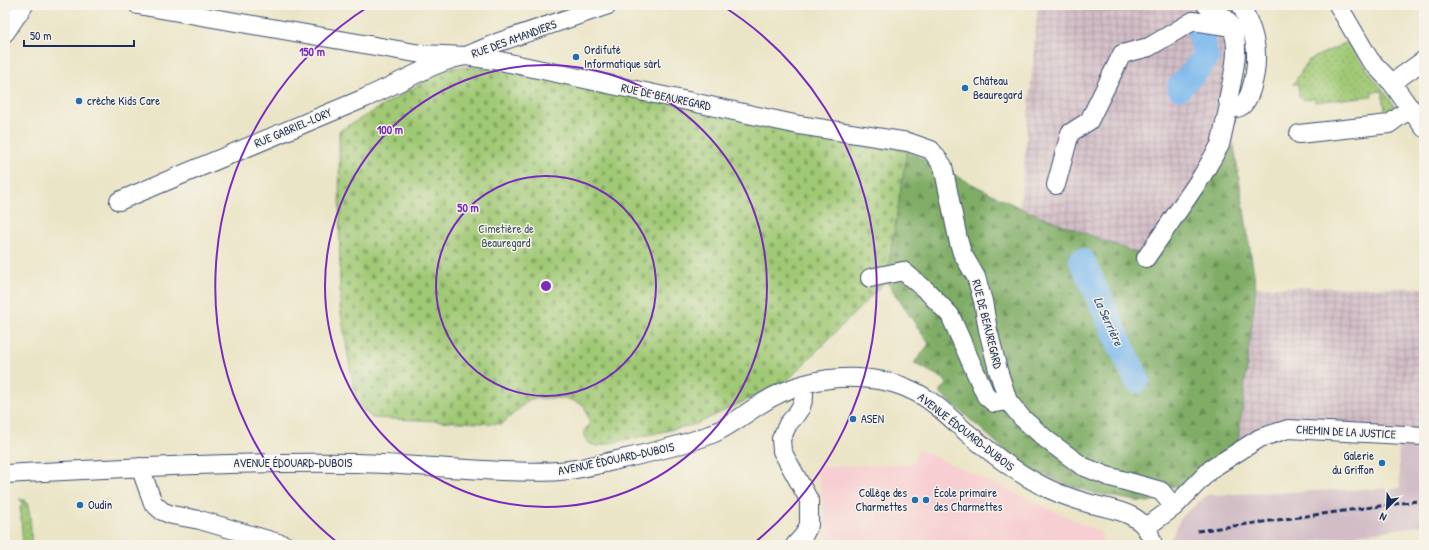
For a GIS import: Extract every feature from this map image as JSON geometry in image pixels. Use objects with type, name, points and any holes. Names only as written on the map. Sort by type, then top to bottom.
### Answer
[{"type":"street","points":[[5,33],[24,5]]},
{"type":"street","name":"RUE DE BEAUREGARD","points":[[138,5],[421,54],[466,56],[500,61],[799,125],[908,142],[931,150],[943,166],[958,239],[962,253],[976,277],[983,301],[996,363],[1008,401]]},
{"type":"street","name":"RUE DES AMANDIERS","points":[[466,56],[500,42],[608,5]]},
{"type":"street","points":[[1206,5],[1224,18],[1232,27],[1236,44],[1236,63],[1228,101],[1231,106],[1238,108],[1247,100],[1254,79],[1256,58],[1252,28],[1241,5]]},
{"type":"street","points":[[1338,5],[1370,60],[1392,83],[1424,128]]},
{"type":"street","points":[[1056,185],[1070,133],[1088,121],[1122,54],[1149,47],[1193,21],[1232,27]]},
{"type":"street","name":"RUE GABRIEL-LORY","points":[[120,201],[365,98],[433,66],[451,59],[466,56]]},
{"type":"street","points":[[1392,83],[1424,60]]},
{"type":"street","points":[[1146,258],[1202,176],[1220,145],[1231,106]]},
{"type":"street","points":[[1299,134],[1389,124],[1411,108]]},
{"type":"street","points":[[870,278],[903,271],[950,314],[986,396],[994,403],[1008,401],[1022,418],[1047,440],[1082,466],[1108,476],[1161,491],[1174,507]]},
{"type":"street","name":"AVENUE ÉDOUARD-DUBOIS","points":[[5,474],[227,464],[356,463],[492,471],[557,472],[687,444],[716,432],[734,422],[760,404],[788,390],[804,384],[830,378],[855,378],[879,380],[897,384],[913,390],[938,408],[991,453],[1023,476],[1070,498],[1122,510],[1144,526]]},
{"type":"street","points":[[795,545],[804,535],[809,525],[809,500],[782,451],[782,438],[788,424],[801,406],[804,397],[804,384]]},
{"type":"street","name":"CHEMIN DE LA JUSTICE","points":[[1144,526],[1152,523],[1174,507],[1210,469],[1260,438],[1288,428],[1424,436]]},
{"type":"street","points":[[140,467],[153,502],[162,511],[172,515],[200,520],[285,545]]},
{"type":"street","points":[[1144,526],[1153,545]]},
{"type":"shaded area","points":[[1038,5],[1226,5],[1234,146],[1144,256],[1020,208]]},
{"type":"shaded area","points":[[1256,287],[1424,288],[1424,436],[1288,429],[1238,443]]},
{"type":"shaded area","points":[[1407,435],[1424,436],[1424,525],[1320,540],[1307,545],[1168,545],[1182,516],[1207,495],[1400,488],[1398,446]]},
{"type":"shaded area","name":"École primaire des Charmettes","points":[[918,449],[1100,532],[1105,545],[821,545],[828,537],[817,467],[913,464]]},
{"type":"green space","points":[[1347,42],[1398,110],[1386,116],[1382,91],[1371,92],[1372,96],[1315,102],[1314,98],[1304,100],[1299,97],[1298,84],[1293,84],[1309,60]]},
{"type":"green space","name":"Cimetière de Beauregard","points":[[449,67],[498,67],[907,151],[886,281],[788,380],[697,424],[598,446],[590,444],[585,437],[584,430],[590,424],[584,405],[565,398],[530,399],[502,424],[372,418],[356,403],[340,307],[339,131]]},
{"type":"green space","points":[[1234,146],[1256,287],[1238,443],[1185,485],[1178,487],[1167,487],[1161,498],[1149,502],[1136,501],[1094,493],[1065,484],[1024,467],[939,392],[947,384],[944,379],[914,363],[929,344],[886,281],[907,151],[1020,208],[1144,256]]},
{"type":"green space","points":[[19,499],[25,500],[24,503],[27,503],[29,508],[32,545],[23,545],[20,507],[22,507],[22,502]]},
{"type":"waterway","name":"La Serrière","points":[[1180,87],[1206,58],[1199,29]]},
{"type":"waterway","name":"La Serrière","points":[[1082,261],[1137,380]]},
{"type":"railway","points":[[1197,531],[1424,500]]},
{"type":"place","name":"Ordifuté Informatique sàrl","points":[[576,57]]},
{"type":"place","name":"Château Beauregard","points":[[965,88]]},
{"type":"place","name":"crèche Kids Care","points":[[79,101]]},
{"type":"place","name":"ASEN","points":[[853,419]]},
{"type":"place","name":"Galerie du Griffon","points":[[1382,463]]},
{"type":"place","name":"Collège des Charmettes","points":[[915,500]]},
{"type":"place","name":"École primaire des Charmettes","points":[[926,500]]},
{"type":"place","name":"Oudin","points":[[80,505]]}]
